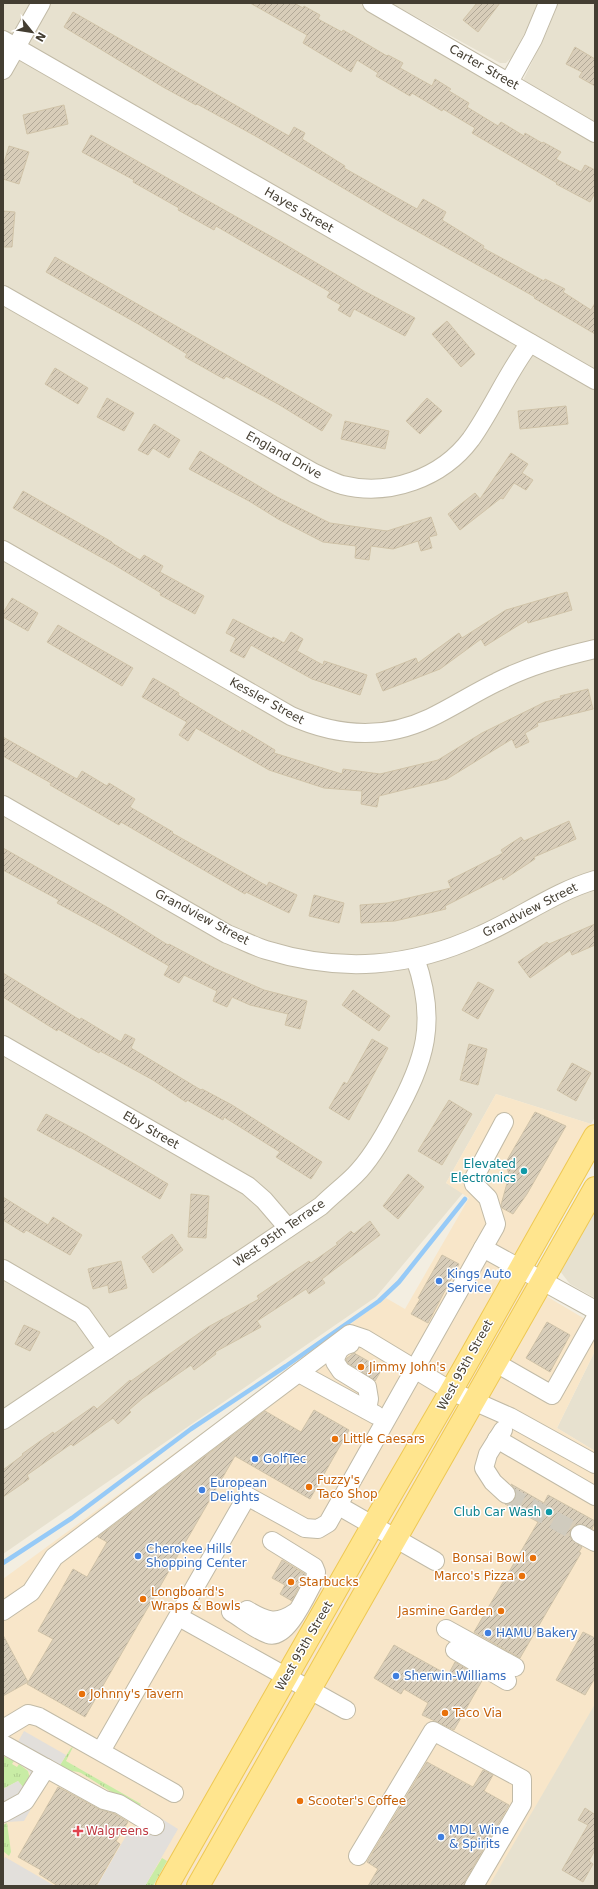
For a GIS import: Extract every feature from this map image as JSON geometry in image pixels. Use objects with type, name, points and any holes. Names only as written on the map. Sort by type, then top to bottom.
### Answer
[{"type":"main road","name":"West 95th Street","points":[[167,1886],[451,1391],[595,1136]]},
{"type":"main road","name":"West 95th Street","points":[[198,1886],[595,1188]]},
{"type":"street","points":[[3,70],[9,44],[41,3]]},
{"type":"street","name":"Carter Street","points":[[372,3],[595,133]]},
{"type":"street","points":[[509,82],[533,39],[548,3]]},
{"type":"street","name":"Hayes Street","points":[[9,44],[595,380]]},
{"type":"street","name":"England Drive","points":[[3,295],[314,473],[341,484],[359,488],[384,488],[406,484],[429,475],[442,467],[462,450],[472,438],[518,358],[530,343]]},
{"type":"street","name":"Kessler Street","points":[[3,550],[291,716],[335,731],[364,734],[391,731],[429,719],[523,670],[563,656],[595,650]]},
{"type":"street","name":"Grandview Street","points":[[3,805],[227,934],[264,950],[299,959],[341,964],[397,962],[440,952],[482,935],[565,891],[595,880]]},
{"type":"street","name":"West 95th Terrace","points":[[3,1420],[321,1206],[355,1174],[372,1154],[409,1092],[425,1049],[427,1031],[425,991],[415,958]]},
{"type":"street","name":"Eby Street","points":[[3,1044],[248,1186],[264,1200],[288,1228]]},
{"type":"street","points":[[100,1751],[248,1496],[305,1528],[318,1529],[328,1523],[339,1506],[387,1421],[410,1366],[484,1248],[495,1227],[496,1224],[488,1198],[472,1180],[504,1122]]},
{"type":"street","points":[[484,1248],[519,1269],[595,1310]]},
{"type":"street","points":[[3,1269],[82,1315],[107,1350]]},
{"type":"street","points":[[496,1363],[552,1395],[595,1319]]},
{"type":"street","points":[[3,1611],[31,1592],[54,1556],[350,1334],[365,1339],[451,1391],[510,1417],[595,1464]]},
{"type":"street","points":[[367,1410],[369,1400],[367,1387],[337,1366],[336,1358],[341,1348],[346,1344],[355,1345],[392,1366],[410,1366]]},
{"type":"street","points":[[299,1373],[387,1421]]},
{"type":"street","points":[[506,1494],[493,1482],[484,1468],[488,1454],[510,1417]]},
{"type":"street","points":[[497,1439],[595,1496]]},
{"type":"street","points":[[339,1506],[435,1561]]},
{"type":"street","points":[[234,1608],[268,1634],[279,1634],[287,1627],[315,1579],[316,1572],[310,1563],[272,1541]]},
{"type":"street","points":[[179,1617],[346,1710]]},
{"type":"street","points":[[446,1629],[511,1674],[455,1650]]},
{"type":"street","points":[[3,1729],[28,1714],[39,1717],[174,1793]]},
{"type":"street","points":[[358,1856],[433,1731],[522,1779],[522,1804],[474,1886]]},
{"type":"street","points":[[3,1744],[104,1800],[119,1804],[155,1826]]},
{"type":"street","points":[[3,1813],[26,1801],[53,1771]]},
{"type":"shaded area","points":[[3,3],[360,3],[517,93],[548,29],[557,3],[595,3],[595,1117],[591,1124],[496,1094],[446,1183],[463,1193],[376,1297],[3,1554]]},
{"type":"shaded area","points":[[391,3],[537,3],[529,25],[512,57],[506,63],[500,63]]},
{"type":"shaded area","points":[[496,1094],[591,1124],[507,1273],[595,1325],[595,1351],[557,1428],[595,1451],[595,1704],[489,1886],[3,1886],[3,1579],[386,1298],[405,1309],[469,1198],[446,1183]]},
{"type":"shaded area","points":[[595,1207],[595,1298],[570,1284],[560,1271]]},
{"type":"shaded area","points":[[595,1351],[595,1451],[557,1428]]},
{"type":"shaded area","points":[[595,1700],[595,1886],[488,1886]]},
{"type":"shaded area","points":[[24,1731],[66,1755],[53,1777],[50,1776],[24,1821],[7,1822],[3,1824],[3,1789],[18,1781],[23,1787],[30,1779],[30,1773],[26,1768],[9,1758]]},
{"type":"shaded area","points":[[154,1814],[178,1829],[145,1886],[97,1886],[130,1829],[142,1834]]},
{"type":"shaded area","points":[[5,1857],[55,1886],[3,1886],[3,1861]]},
{"type":"green space","points":[[73,1747],[66,1761],[141,1804],[137,1808],[81,1773],[66,1770],[61,1767],[60,1765]]},
{"type":"green space","points":[[3,1756],[14,1761],[12,1764],[17,1767],[19,1764],[28,1771],[30,1779],[23,1787],[18,1781],[3,1789]]},
{"type":"green space","points":[[7,1823],[11,1852],[9,1856],[3,1851],[3,1825]]},
{"type":"green space","points":[[162,1858],[167,1861],[153,1886],[145,1886]]},
{"type":"building","points":[[250,3],[294,3],[303,8],[304,6],[320,15],[318,19],[342,32],[343,30],[387,56],[388,55],[403,63],[400,68],[432,86],[435,79],[451,89],[449,91],[469,103],[467,107],[498,126],[501,122],[524,136],[525,133],[561,152],[556,159],[581,172],[585,165],[595,170],[595,193],[590,202],[556,184],[557,183],[472,133],[475,128],[443,109],[442,111],[412,93],[410,96],[376,76],[378,73],[357,60],[351,72],[303,43],[307,35]]},
{"type":"building","points":[[477,3],[500,3],[478,32],[463,20]]},
{"type":"building","points":[[73,12],[289,136],[294,127],[305,133],[302,139],[345,166],[344,168],[417,209],[423,199],[446,212],[442,220],[484,246],[483,248],[544,281],[545,279],[565,289],[563,292],[591,310],[595,303],[595,334],[534,298],[535,297],[397,220],[259,138],[163,87],[64,27]]},
{"type":"building","points":[[575,47],[595,59],[595,86],[579,77],[582,72],[566,64]]},
{"type":"building","points":[[64,105],[68,124],[27,134],[23,115]]},
{"type":"building","points":[[91,135],[281,242],[364,291],[415,318],[405,336],[354,309],[350,317],[338,310],[341,305],[327,297],[330,292],[216,226],[214,230],[178,210],[179,208],[133,182],[134,180],[82,152]]},
{"type":"building","points":[[9,146],[29,152],[19,184],[3,179],[3,166]]},
{"type":"building","points":[[3,211],[15,212],[12,247],[3,247]]},
{"type":"building","points":[[55,257],[332,415],[322,431],[278,404],[226,376],[224,379],[185,357],[187,354],[140,325],[46,272]]},
{"type":"building","points":[[447,321],[475,354],[461,367],[432,334]]},
{"type":"building","points":[[55,368],[88,388],[78,404],[45,384]]},
{"type":"building","points":[[107,398],[134,413],[124,431],[97,417]]},
{"type":"building","points":[[427,398],[442,411],[420,434],[406,421]]},
{"type":"building","points":[[566,406],[568,424],[520,429],[518,411]]},
{"type":"building","points":[[345,421],[389,431],[385,449],[341,439]]},
{"type":"building","points":[[154,424],[180,440],[169,458],[153,448],[148,455],[138,450]]},
{"type":"building","points":[[200,451],[277,497],[330,523],[387,531],[431,517],[437,535],[429,537],[432,548],[421,551],[418,541],[393,549],[371,546],[369,560],[355,558],[356,546],[323,542],[278,519],[249,501],[189,469]]},
{"type":"building","points":[[511,453],[528,464],[522,473],[533,480],[526,490],[514,483],[503,499],[501,498],[460,530],[448,514],[475,493],[480,499]]},
{"type":"building","points":[[23,491],[112,542],[140,560],[144,555],[163,566],[160,572],[204,596],[195,614],[160,595],[161,593],[113,564],[13,508]]},
{"type":"building","points":[[567,592],[572,610],[528,623],[527,620],[485,646],[481,639],[440,669],[383,691],[376,674],[416,658],[418,663],[459,633],[462,638],[506,610]]},
{"type":"building","points":[[12,598],[38,613],[28,631],[3,617],[3,613]]},
{"type":"building","points":[[233,619],[272,639],[273,637],[284,643],[291,632],[303,639],[297,651],[323,665],[324,661],[367,675],[360,695],[312,679],[251,645],[244,658],[230,651],[236,638],[226,633]]},
{"type":"building","points":[[58,625],[133,668],[122,686],[47,642]]},
{"type":"building","points":[[153,678],[241,733],[242,730],[275,750],[274,753],[342,774],[343,769],[380,774],[438,760],[482,733],[545,702],[561,698],[560,696],[588,689],[593,709],[537,723],[538,726],[525,733],[529,742],[516,748],[512,739],[447,779],[379,796],[377,807],[361,804],[362,791],[324,788],[269,770],[196,728],[188,741],[179,735],[187,722],[142,697]]},
{"type":"building","points":[[3,737],[77,779],[82,771],[107,786],[109,783],[135,799],[130,807],[173,832],[172,833],[267,886],[269,882],[297,895],[289,913],[246,892],[245,894],[121,822],[119,825],[50,785],[51,783],[3,756]]},
{"type":"building","points":[[569,821],[576,839],[534,857],[535,859],[503,880],[502,877],[445,906],[446,909],[395,921],[361,923],[360,905],[387,903],[451,888],[448,881],[503,853],[501,850],[521,837],[524,841]]},
{"type":"building","points":[[3,848],[112,910],[168,945],[169,944],[214,968],[264,990],[307,1001],[300,1029],[285,1025],[288,1014],[250,1005],[232,997],[227,1007],[213,1001],[217,991],[184,975],[179,983],[164,975],[169,966],[57,903],[59,900],[3,870]]},
{"type":"building","points":[[314,895],[344,903],[339,923],[309,916]]},
{"type":"building","points":[[595,924],[595,945],[572,955],[570,950],[530,978],[518,962],[547,942],[549,944]]},
{"type":"building","points":[[3,973],[80,1020],[81,1018],[121,1042],[125,1034],[135,1039],[131,1048],[201,1090],[202,1089],[232,1105],[322,1162],[311,1179],[276,1157],[280,1152],[224,1117],[223,1120],[187,1100],[186,1102],[153,1080],[100,1051],[99,1053],[58,1029],[57,1031],[3,997]]},
{"type":"building","points":[[478,982],[494,990],[478,1019],[462,1010]]},
{"type":"building","points":[[353,990],[390,1016],[379,1031],[342,1005]]},
{"type":"building","points":[[372,1039],[388,1048],[349,1120],[329,1108],[344,1082],[347,1084]]},
{"type":"building","points":[[469,1044],[487,1049],[478,1085],[460,1080]]},
{"type":"building","points":[[572,1063],[591,1073],[576,1101],[557,1090]]},
{"type":"building","points":[[449,1100],[472,1114],[442,1165],[418,1151]]},
{"type":"building","name":"Elevated Electronics","points":[[535,1112],[566,1126],[527,1194],[513,1214],[502,1208],[501,1205],[507,1183],[510,1180],[506,1162]]},
{"type":"building","points":[[46,1114],[86,1135],[168,1184],[160,1199],[70,1147],[37,1130]]},
{"type":"building","points":[[408,1174],[424,1187],[398,1219],[383,1206]]},
{"type":"building","points":[[191,1194],[209,1196],[206,1238],[188,1237]]},
{"type":"building","points":[[3,1197],[48,1225],[53,1217],[82,1235],[70,1255],[26,1230],[24,1233],[3,1220]]},
{"type":"building","points":[[370,1221],[380,1235],[322,1279],[325,1283],[309,1294],[306,1289],[257,1321],[261,1327],[215,1352],[216,1354],[194,1370],[191,1365],[143,1398],[129,1410],[131,1412],[118,1424],[113,1418],[73,1446],[71,1444],[27,1475],[29,1479],[3,1497],[3,1470],[23,1455],[22,1454],[94,1406],[97,1409],[130,1380],[131,1381],[208,1327],[259,1299],[257,1296],[309,1261],[311,1263],[338,1244],[336,1243],[351,1231],[354,1234]]},
{"type":"building","points":[[172,1234],[183,1250],[153,1273],[142,1257]]},
{"type":"building","name":"Kings Auto Service","points":[[442,1255],[459,1264],[428,1323],[411,1314],[420,1299],[418,1298]]},
{"type":"building","points":[[121,1261],[127,1288],[109,1293],[108,1285],[93,1289],[88,1269]]},
{"type":"building","points":[[547,1322],[570,1335],[550,1372],[526,1358]]},
{"type":"building","points":[[24,1325],[40,1332],[30,1351],[15,1344]]},
{"type":"building","name":"Jimmy John's","points":[[354,1353],[382,1369],[375,1381],[348,1363],[346,1360],[347,1358]]},
{"type":"building","name":"Cherokee Hills Shopping Center","points":[[314,1410],[349,1430],[310,1499],[235,1456],[85,1717],[27,1684],[53,1639],[38,1631],[73,1569],[87,1577],[107,1542],[98,1537],[265,1411],[301,1432]]},
{"type":"building","points":[[511,1484],[544,1503],[548,1495],[595,1521],[592,1529],[580,1524],[575,1525],[571,1529],[571,1539],[582,1547],[579,1552],[581,1553],[520,1658],[474,1632],[538,1522],[505,1504],[513,1501],[516,1497],[516,1491]]},
{"type":"building","name":"Starbucks","points":[[282,1560],[305,1574],[292,1601],[280,1594],[285,1585],[272,1578]]},
{"type":"building","points":[[583,1632],[595,1638],[595,1678],[585,1695],[556,1680]]},
{"type":"building","points":[[3,1635],[28,1682],[3,1696]]},
{"type":"building","points":[[394,1645],[448,1675],[455,1662],[483,1679],[454,1730],[422,1715],[428,1703],[404,1689],[401,1694],[374,1678]]},
{"type":"building","points":[[427,1762],[473,1787],[483,1770],[493,1775],[484,1791],[509,1805],[465,1881],[464,1886],[368,1886],[378,1869],[367,1862]]},
{"type":"building","name":"Walgreens","points":[[58,1787],[99,1809],[115,1814],[128,1822],[116,1841],[120,1844],[96,1886],[58,1886],[39,1874],[41,1870],[18,1857]]},
{"type":"building","points":[[585,1808],[594,1814],[595,1812],[595,1850],[589,1861],[593,1864],[583,1882],[562,1870],[588,1825],[578,1820]]},
{"type":"waterway","points":[[3,1563],[72,1518],[191,1429],[286,1366],[379,1301],[399,1282],[465,1199]]},
{"type":"tunnel","points":[[506,1494],[580,1534]]},
{"type":"place","name":"Elevated Electronics","points":[[524,1171]]},
{"type":"place","name":"Kings Auto Service","points":[[439,1281]]},
{"type":"place","name":"Jimmy John's","points":[[361,1367]]},
{"type":"place","name":"Little Caesars","points":[[335,1439]]},
{"type":"place","name":"GolfTec","points":[[255,1459]]},
{"type":"place","name":"Fuzzy's Taco Shop","points":[[309,1487]]},
{"type":"place","name":"European Delights","points":[[202,1490]]},
{"type":"place","name":"Club Car Wash","points":[[549,1512]]},
{"type":"place","name":"Cherokee Hills Shopping Center","points":[[138,1556]]},
{"type":"place","name":"Bonsai Bowl","points":[[533,1558]]},
{"type":"place","name":"Marco's Pizza","points":[[522,1576]]},
{"type":"place","name":"Starbucks","points":[[291,1582]]},
{"type":"place","name":"Longboard's Wraps & Bowls","points":[[143,1599]]},
{"type":"place","name":"Jasmine Garden","points":[[501,1611]]},
{"type":"place","name":"HAMU Bakery","points":[[488,1633]]},
{"type":"place","name":"Sherwin-Williams","points":[[396,1676]]},
{"type":"place","name":"Johnny's Tavern","points":[[82,1694]]},
{"type":"place","name":"Taco Via","points":[[445,1713]]},
{"type":"place","name":"Scooter's Coffee","points":[[300,1801]]},
{"type":"place","name":"Walgreens","points":[[78,1831]]},
{"type":"place","name":"MDL Wine & Spirits","points":[[441,1837]]}]
